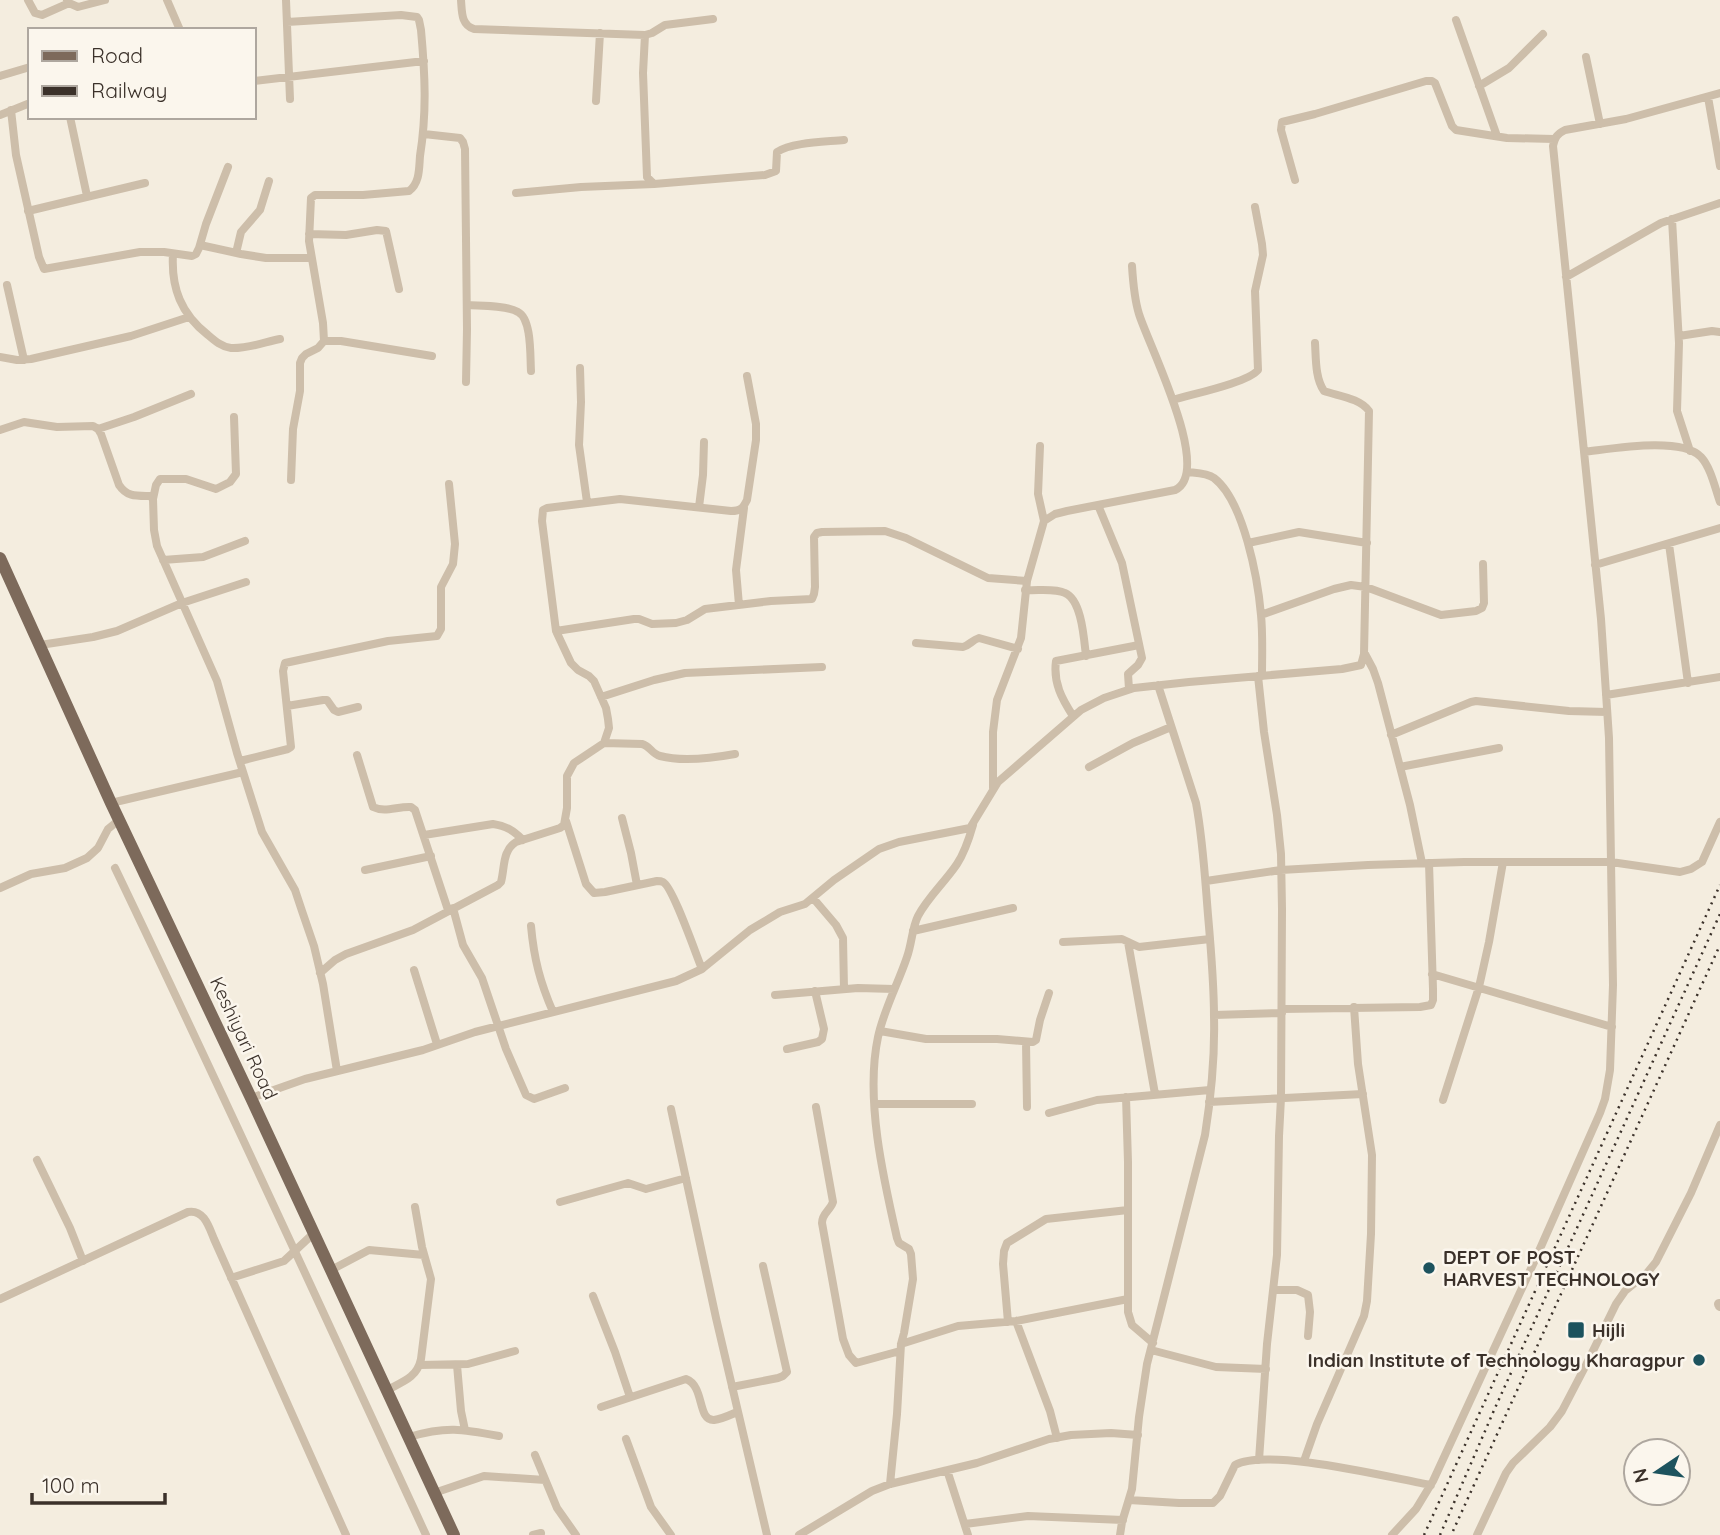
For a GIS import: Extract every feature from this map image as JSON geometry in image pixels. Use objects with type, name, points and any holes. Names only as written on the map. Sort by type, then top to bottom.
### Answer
[{"type":"main road","name":"Keshiyari Road","points":[[0,558],[111,803],[454,1535]]},
{"type":"street","points":[[28,0],[35,13],[42,15],[68,2],[78,7],[105,0]]},
{"type":"street","points":[[167,0],[179,28]]},
{"type":"street","points":[[286,0],[290,99]]},
{"type":"street","points":[[461,0],[464,22],[474,29],[645,35],[665,25],[713,19]]},
{"type":"street","points":[[287,22],[401,15],[416,17],[421,30],[426,111],[418,176],[413,188],[409,191],[363,195],[315,194],[312,198],[309,234],[311,258],[324,341],[318,348],[306,354],[300,363],[300,391],[293,429],[291,480]]},
{"type":"street","points":[[1456,20],[1497,136]]},
{"type":"street","points":[[596,101],[600,33]]},
{"type":"street","points":[[1479,86],[1509,68],[1543,34]]},
{"type":"street","points":[[645,35],[643,73],[647,177],[653,184]]},
{"type":"street","points":[[1586,57],[1600,124]]},
{"type":"street","points":[[256,80],[424,61]]},
{"type":"street","points":[[0,76],[28,68]]},
{"type":"street","points":[[1295,180],[1281,130],[1282,122],[1426,81],[1435,83],[1456,130],[1528,139],[1554,139]]},
{"type":"street","points":[[1392,1535],[1416,1510],[1431,1485],[1600,1113],[1610,1070],[1613,985],[1606,695],[1554,139],[1558,133],[1565,130],[1626,119],[1720,93]]},
{"type":"street","points":[[1708,97],[1720,166]]},
{"type":"street","points":[[0,115],[28,104]]},
{"type":"street","points":[[11,110],[16,155],[38,257],[44,269],[147,251],[192,256],[196,254],[228,167]]},
{"type":"street","points":[[70,119],[87,196]]},
{"type":"street","points":[[424,134],[460,138],[465,149],[466,382]]},
{"type":"street","points":[[516,193],[765,175],[776,171],[777,152],[789,146],[844,140]]},
{"type":"street","points":[[236,253],[241,232],[260,210],[269,181]]},
{"type":"street","points":[[28,211],[145,183]]},
{"type":"street","points":[[1566,277],[1643,232],[1720,203]]},
{"type":"street","points":[[1173,400],[1234,383],[1258,370],[1255,291],[1263,255],[1255,207]]},
{"type":"street","points":[[1672,219],[1679,336],[1677,411],[1690,451]]},
{"type":"street","points":[[309,234],[346,235],[386,231],[399,289]]},
{"type":"street","points":[[200,245],[266,258],[311,258]]},
{"type":"street","points":[[173,254],[175,284],[182,307],[194,324],[229,348],[280,339]]},
{"type":"street","points":[[1044,521],[1055,514],[1175,490],[1184,483],[1188,472],[1178,413],[1139,315],[1132,265]]},
{"type":"street","points":[[7,285],[24,360]]},
{"type":"street","points":[[467,305],[514,310],[523,315],[528,329],[531,371]]},
{"type":"street","points":[[0,357],[24,360],[131,336],[189,317]]},
{"type":"street","points":[[1679,336],[1720,332]]},
{"type":"street","points":[[324,341],[341,341],[432,356]]},
{"type":"street","points":[[891,1484],[901,1348],[913,1265],[909,1249],[899,1243],[897,1238],[880,1151],[874,1069],[880,1031],[908,955],[917,918],[964,853],[973,825],[993,788],[1073,716],[1091,704],[1129,689],[1361,665],[1364,654],[1369,411],[1367,406],[1324,391],[1320,386],[1315,343]]},
{"type":"street","points":[[580,368],[582,402],[579,444],[587,502]]},
{"type":"street","points":[[739,605],[736,570],[756,432],[747,376]]},
{"type":"street","points":[[98,429],[191,394]]},
{"type":"street","points":[[234,417],[234,479],[216,489],[186,479],[160,479],[153,499],[154,530],[163,560],[216,681],[262,832],[295,890],[314,946],[331,1026],[337,1071]]},
{"type":"street","points":[[0,430],[24,422],[57,428],[93,426],[102,434],[119,485],[124,492],[129,495],[150,496],[153,499]]},
{"type":"street","points":[[699,507],[704,442]]},
{"type":"street","points":[[1584,452],[1649,445],[1672,446],[1697,453],[1705,463],[1720,502]]},
{"type":"street","points":[[993,788],[996,707],[1003,682],[1018,649],[1026,586],[1044,521],[1038,494],[1040,446]]},
{"type":"street","points":[[1188,472],[1211,476],[1223,488],[1236,508],[1248,543],[1261,615],[1260,706],[1277,815],[1281,870],[1278,1255],[1259,1460]]},
{"type":"street","points":[[240,761],[291,747],[283,671],[285,663],[388,641],[439,634],[441,587],[453,564],[455,544],[449,484]]},
{"type":"street","points":[[604,743],[609,728],[601,697],[594,681],[571,663],[556,631],[541,515],[543,510],[620,499],[731,511],[744,508]]},
{"type":"street","points":[[1098,505],[1122,562],[1139,645],[1141,662],[1128,674],[1129,689]]},
{"type":"street","points":[[1595,565],[1720,528]]},
{"type":"street","points":[[556,631],[634,619],[653,624],[676,622],[688,620],[705,609],[812,598],[815,587],[813,543],[817,533],[884,531],[902,536],[988,578],[1067,593],[1079,614],[1086,656]]},
{"type":"street","points":[[1248,543],[1298,532],[1367,543]]},
{"type":"street","points":[[163,560],[203,557],[245,541]]},
{"type":"street","points":[[1669,544],[1688,683]]},
{"type":"street","points":[[1261,615],[1351,584],[1441,615],[1476,611],[1482,608],[1484,603],[1483,564]]},
{"type":"street","points":[[40,645],[117,631],[181,603],[246,582]]},
{"type":"street","points":[[916,643],[963,647],[979,638],[1018,649]]},
{"type":"street","points":[[1073,716],[1059,693],[1056,662],[1139,645]]},
{"type":"street","points":[[1214,1015],[1431,1005],[1433,1000],[1426,863],[1376,675],[1364,654]]},
{"type":"street","points":[[601,697],[685,673],[822,667]]},
{"type":"street","points":[[1606,695],[1720,677]]},
{"type":"street","points":[[1121,1535],[1132,1489],[1143,1390],[1152,1347],[1205,1135],[1214,1015],[1206,881],[1196,803],[1158,685]]},
{"type":"street","points":[[287,706],[323,699],[338,712],[358,707]]},
{"type":"street","points":[[1391,735],[1476,701],[1569,711],[1607,712]]},
{"type":"street","points":[[1089,767],[1133,743],[1171,727]]},
{"type":"street","points":[[702,969],[668,888],[663,882],[599,893],[586,884],[566,821],[567,776],[574,763],[604,743],[647,745],[657,756],[665,757],[705,759],[736,754]]},
{"type":"street","points":[[1400,767],[1499,748]]},
{"type":"street","points":[[357,755],[373,807],[382,810],[411,807],[418,817],[463,945],[482,978],[506,1049],[526,1095],[534,1099],[565,1088]]},
{"type":"street","points":[[111,803],[243,772]]},
{"type":"street","points":[[622,818],[637,886]]},
{"type":"street","points":[[0,888],[31,874],[65,868],[87,858],[98,848],[108,829],[119,820]]},
{"type":"street","points":[[320,973],[346,954],[413,930],[498,885],[503,877],[510,846],[560,828],[566,821]]},
{"type":"street","points":[[1206,881],[1281,870],[1426,863],[1611,862],[1672,872],[1691,869],[1702,862],[1720,822]]},
{"type":"street","points":[[424,835],[493,824],[509,828],[523,840]]},
{"type":"street","points":[[251,1098],[305,1079],[389,1059],[498,1026],[676,981],[702,969],[750,930],[780,912],[802,905],[813,898],[879,849],[899,842],[965,830],[973,825]]},
{"type":"street","points":[[365,870],[431,856]]},
{"type":"street","points":[[1443,1100],[1479,988],[1503,862]]},
{"type":"street","points":[[115,868],[269,1193],[426,1535]]},
{"type":"street","points":[[813,898],[836,925],[843,938],[844,989]]},
{"type":"street","points":[[913,931],[1013,908]]},
{"type":"street","points":[[531,926],[538,973],[554,1012]]},
{"type":"street","points":[[1063,942],[1122,939],[1139,947],[1210,939]]},
{"type":"street","points":[[1128,942],[1155,1094]]},
{"type":"street","points":[[414,970],[437,1044]]},
{"type":"street","points":[[1432,974],[1612,1027]]},
{"type":"street","points":[[775,995],[858,988],[894,989]]},
{"type":"street","points":[[788,1049],[822,1040],[824,1029],[815,991]]},
{"type":"street","points":[[880,1031],[926,1039],[1033,1042],[1036,1040],[1049,993]]},
{"type":"street","points":[[1304,1461],[1364,1315],[1367,1301],[1372,1156],[1358,1064],[1354,1007]]},
{"type":"street","points":[[1026,1042],[1027,1107]]},
{"type":"street","points":[[1049,1113],[1088,1101],[1210,1090]]},
{"type":"street","points":[[1209,1102],[1363,1094]]},
{"type":"street","points":[[1126,1097],[1128,1312],[1132,1325],[1152,1347],[1216,1367],[1266,1369]]},
{"type":"street","points":[[875,1104],[972,1104]]},
{"type":"street","points":[[816,1107],[833,1202],[824,1214],[822,1223],[843,1339],[853,1362],[901,1348],[958,1326],[1012,1321],[1128,1299]]},
{"type":"street","points":[[671,1109],[737,1412],[767,1535]]},
{"type":"street","points":[[1477,1535],[1513,1462],[1550,1427],[1562,1410],[1616,1304],[1625,1291],[1656,1262],[1720,1125]]},
{"type":"street","points":[[37,1160],[83,1261]]},
{"type":"street","points":[[560,1202],[628,1183],[646,1189],[685,1178]]},
{"type":"street","points":[[387,1390],[409,1379],[420,1365],[431,1285],[415,1207]]},
{"type":"street","points":[[1057,1438],[1050,1411],[1012,1321],[1003,1264],[1004,1251],[1007,1243],[1046,1219],[1128,1210]]},
{"type":"street","points":[[0,1299],[188,1212],[200,1213],[206,1221],[346,1535]]},
{"type":"street","points":[[231,1278],[284,1261],[314,1233]]},
{"type":"street","points":[[331,1269],[369,1250],[424,1255]]},
{"type":"street","points":[[732,1387],[778,1378],[787,1372],[763,1266]]},
{"type":"street","points":[[1273,1290],[1297,1290],[1308,1295],[1308,1336]]},
{"type":"street","points":[[593,1296],[630,1397]]},
{"type":"street","points":[[420,1365],[477,1362],[515,1350]]},
{"type":"street","points":[[457,1365],[461,1411],[466,1430]]},
{"type":"street","points":[[601,1407],[686,1379],[696,1386],[708,1419],[737,1412]]},
{"type":"street","points":[[409,1437],[442,1429],[499,1436]]},
{"type":"street","points":[[799,1535],[872,1490],[891,1484],[977,1463],[1057,1438],[1111,1433],[1138,1435]]},
{"type":"street","points":[[626,1439],[652,1507],[671,1535]]},
{"type":"street","points":[[535,1455],[557,1508],[576,1535]]},
{"type":"street","points":[[1129,1500],[1213,1503],[1220,1496],[1239,1462],[1274,1459],[1304,1461],[1431,1485]]},
{"type":"street","points":[[947,1470],[968,1535]]},
{"type":"street","points":[[434,1493],[484,1476],[545,1480]]},
{"type":"street","points":[[965,1524],[1028,1516],[1123,1520]]},
{"type":"railway","points":[[1424,1535],[1720,885]]},
{"type":"railway","points":[[1440,1535],[1720,914]]},
{"type":"railway","points":[[1453,1531],[1720,945]]},
{"type":"place","name":"DEPT OF POST HARVEST TECHNOLOGY","points":[[1429,1268]]},
{"type":"place","name":"Hijli","points":[[1576,1330]]},
{"type":"place","name":"Indian Institute of Technology Kharagpur","points":[[1699,1360]]}]
